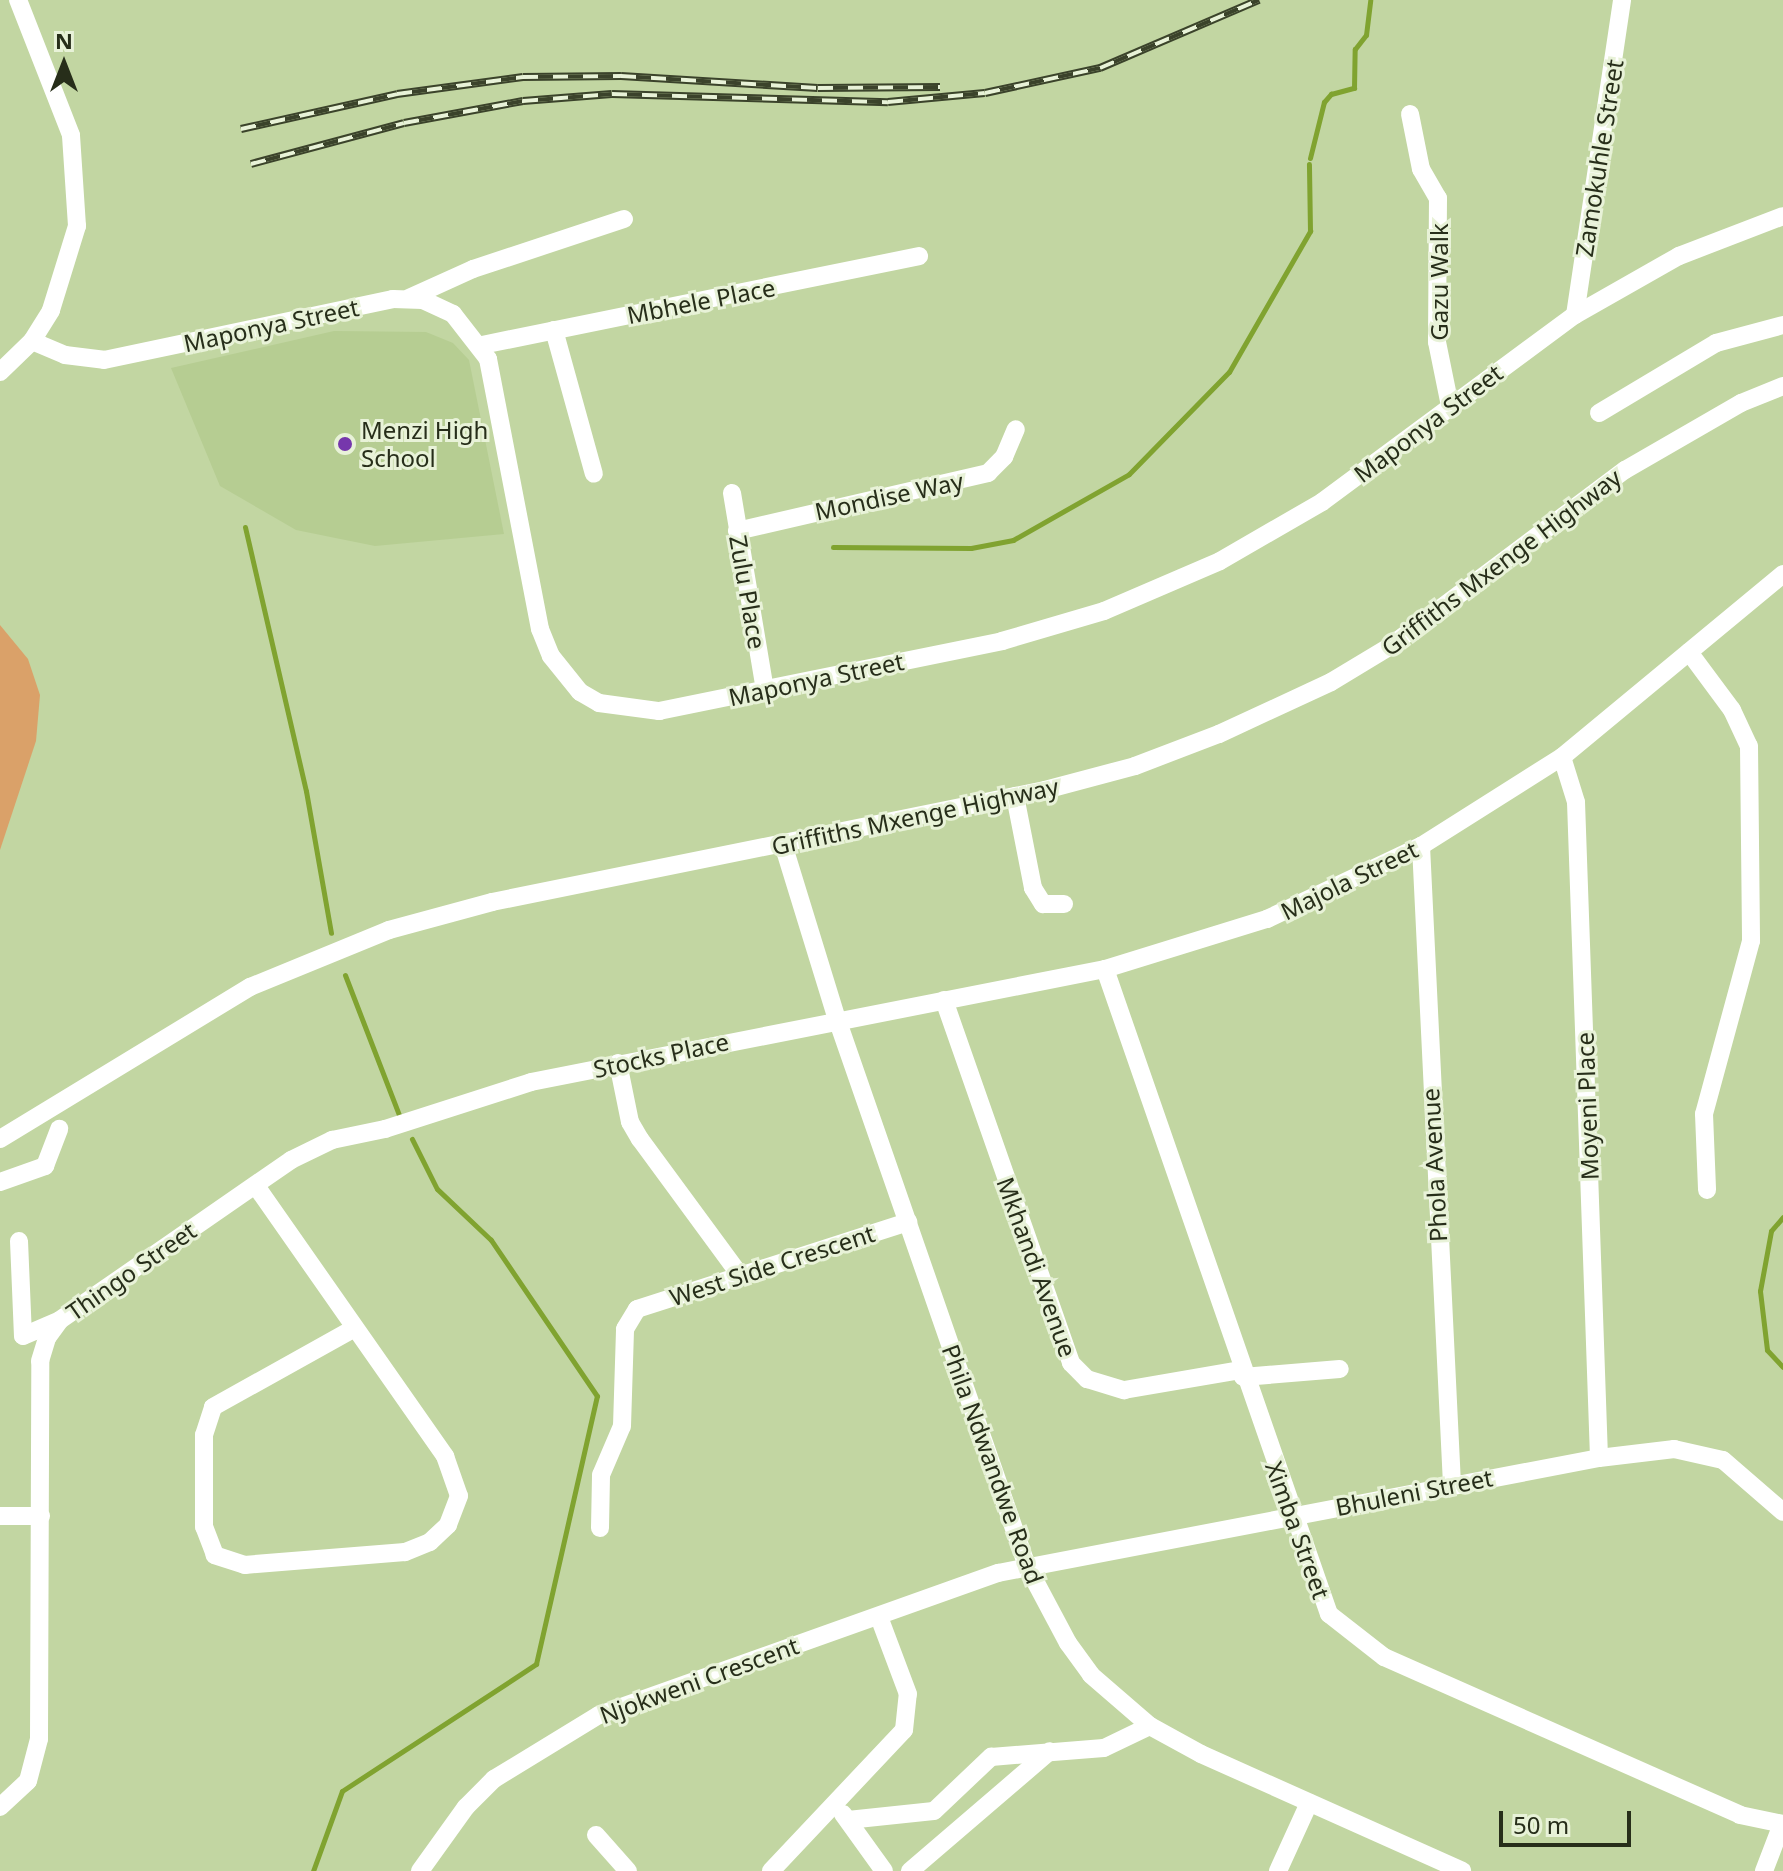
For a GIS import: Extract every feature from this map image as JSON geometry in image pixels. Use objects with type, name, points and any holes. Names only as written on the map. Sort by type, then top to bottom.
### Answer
[{"type":"street","points":[[0,372],[32,341],[62,285],[78,204],[71,135],[18,0]]},
{"type":"street","name":"Zamokuhle Street","points":[[1575,315],[1622,0]]},
{"type":"street","name":"Gazu Walk","points":[[1410,114],[1421,169],[1438,198],[1437,342],[1450,406]]},
{"type":"street","name":"Maponya Street","points":[[482,345],[540,629],[562,674],[580,692],[616,709],[659,711],[1002,641],[1104,611],[1220,561],[1284,526],[1575,315],[1679,256],[1783,216]]},
{"type":"street","name":"Maponya Street","points":[[32,341],[65,355],[121,358],[409,298],[473,269],[624,219]]},
{"type":"street","name":"Mbhele Place","points":[[482,345],[919,256]]},
{"type":"street","points":[[409,298],[453,314],[482,345]]},
{"type":"street","points":[[1599,413],[1716,343],[1783,325]]},
{"type":"street","points":[[554,330],[594,474]]},
{"type":"street","name":"Griffiths Mxenge Highway","points":[[0,1139],[198,1015],[335,949],[492,902],[1015,796],[1135,766],[1331,682],[1443,610],[1625,470],[1741,403],[1783,386]]},
{"type":"street","name":"Mondise Way","points":[[737,531],[988,473],[1004,457],[1016,429]]},
{"type":"street","name":"Zulu Place","points":[[732,493],[765,690]]},
{"type":"street","name":"Majola Street","points":[[837,1019],[1105,969],[1267,919],[1421,846],[1562,757],[1783,574]]},
{"type":"street","points":[[1689,652],[1732,710],[1749,746],[1751,941],[1704,1114],[1707,1190]]},
{"type":"street","name":"Moyeni Place","points":[[1562,757],[1576,802],[1599,1458]]},
{"type":"street","points":[[1015,796],[1033,888],[1043,904],[1064,904]]},
{"type":"street","name":"Phila Ndwandwe Road","points":[[783,844],[837,1019],[1027,1566],[1061,1633],[1091,1675],[1150,1726],[1309,1803],[1462,1871]]},
{"type":"street","name":"Phola Avenue","points":[[1421,846],[1452,1485]]},
{"type":"street","name":"Ximba Street","points":[[1105,969],[1242,1374],[1329,1614],[1365,1646],[1717,1805],[1782,1824]]},
{"type":"street","name":"Mkhandi Avenue","points":[[944,1000],[1071,1363],[1087,1379],[1124,1390],[1242,1374],[1340,1369]]},
{"type":"street","name":"Stocks Place","points":[[486,1096],[618,1063],[837,1019]]},
{"type":"street","points":[[618,1063],[626,1107],[640,1139],[739,1274]]},
{"type":"street","name":"Thingo Street","points":[[0,1807],[28,1781],[39,1739],[40,1361],[47,1338],[60,1320],[313,1146],[486,1096]]},
{"type":"street","points":[[0,1182],[45,1166],[59,1129]]},
{"type":"street","points":[[256,1186],[454,1470],[459,1496],[448,1525],[430,1542],[405,1552],[245,1565],[215,1555],[204,1527],[204,1435],[213,1407],[353,1329]]},
{"type":"street","name":"West Side Crescent","points":[[600,1528],[601,1475],[622,1426],[625,1329],[637,1309],[908,1222]]},
{"type":"street","points":[[19,1241],[23,1336],[60,1320]]},
{"type":"street","name":"Bhuleni Street","points":[[1027,1566],[1599,1458],[1674,1449],[1709,1453],[1783,1512]]},
{"type":"street","points":[[0,1516],[41,1516]]},
{"type":"street","name":"Njokweni Crescent","points":[[420,1871],[466,1807],[494,1779],[599,1715],[669,1685],[1027,1566]]},
{"type":"street","points":[[771,1871],[843,1813],[893,1746],[909,1713],[904,1675],[879,1617]]},
{"type":"street","points":[[843,1813],[934,1811],[991,1757],[1104,1748],[1150,1726]]},
{"type":"street","points":[[910,1871],[1050,1751]]},
{"type":"street","points":[[1278,1871],[1309,1803]]},
{"type":"street","points":[[843,1813],[884,1871]]},
{"type":"street","points":[[1764,1871],[1782,1824]]},
{"type":"street","points":[[596,1835],[628,1871]]},
{"type":"shaded area","name":"Menzi High School","points":[[334,331],[426,332],[453,343],[469,360],[504,534],[375,546],[296,530],[220,486],[171,368]]},
{"type":"shaded area","points":[[0,625],[28,659],[40,695],[36,741],[0,850]]},
{"type":"waterway","points":[[1310,158],[1324,102],[1331,94],[1354,88],[1355,49],[1366,35],[1370,0]]},
{"type":"waterway","points":[[833,547],[971,548],[1013,540],[1129,474],[1229,372],[1310,231],[1309,164]]},
{"type":"waterway","points":[[245,527],[306,791],[331,933]]},
{"type":"waterway","points":[[345,975],[399,1115]]},
{"type":"waterway","points":[[313,1871],[342,1791],[536,1664],[597,1396],[491,1240],[437,1189],[412,1139]]},
{"type":"waterway","points":[[1783,1217],[1771,1231],[1760,1291],[1767,1350],[1783,1367]]},
{"type":"railway","points":[[251,164],[404,123],[523,101],[612,94],[888,102],[985,93],[1100,68],[1259,0]]},
{"type":"railway","points":[[241,129],[397,94],[523,77],[621,76],[818,88],[940,87]]},
{"type":"place","name":"Menzi High School","points":[[345,444]]}]
